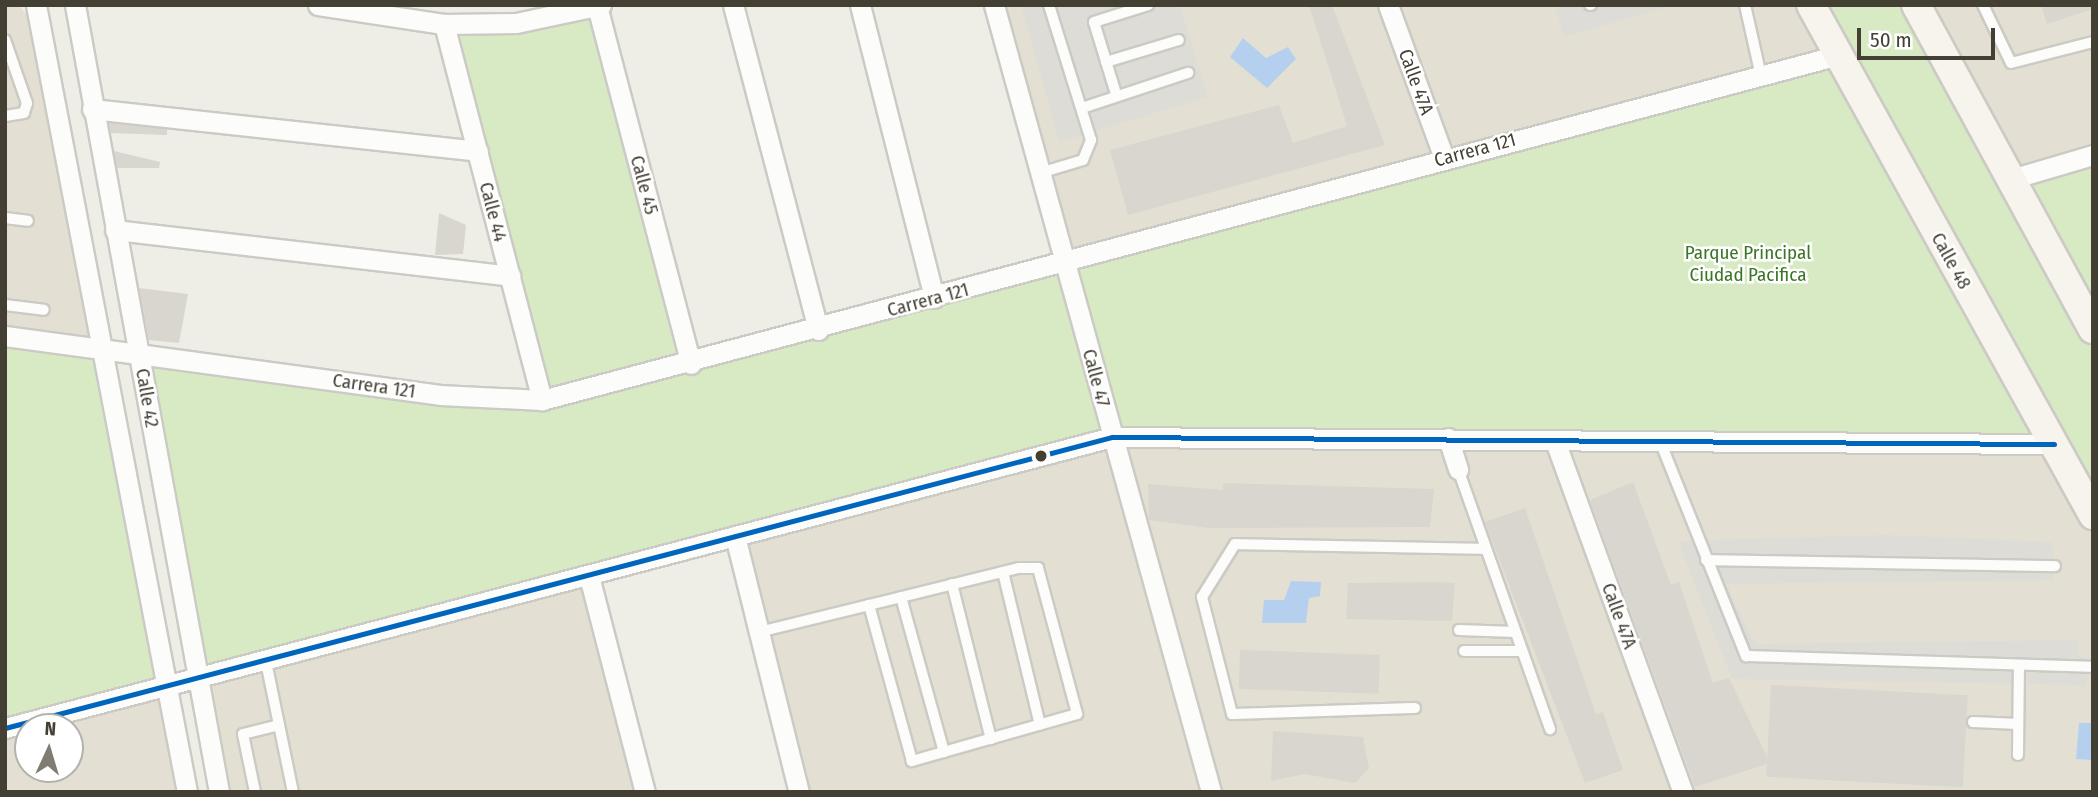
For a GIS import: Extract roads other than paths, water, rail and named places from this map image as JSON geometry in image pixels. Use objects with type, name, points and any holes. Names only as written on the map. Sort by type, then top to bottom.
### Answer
[{"type":"main road","name":"Calle 48","points":[[1811,5],[1835,56],[2093,515]]},
{"type":"main road","points":[[1916,5],[2008,180],[2093,329]]},
{"type":"street","points":[[19,5],[41,33]]},
{"type":"street","points":[[36,5],[187,792]]},
{"type":"street","points":[[318,5],[444,24],[516,23],[599,6]]},
{"type":"street","points":[[733,5],[818,330]]},
{"type":"street","points":[[860,5],[934,298]]},
{"type":"street","name":"Calle 47","points":[[994,5],[1211,792]]},
{"type":"street","name":"Calle 47A","points":[[1388,5],[1444,158]]},
{"type":"street","name":"Calle 45","points":[[599,6],[691,364]]},
{"type":"street","name":"Calle 42","points":[[80,10],[92,109],[219,792]]},
{"type":"street","name":"Calle 44","points":[[444,24],[542,400]]},
{"type":"street","name":"Carrera 121","points":[[5,335],[440,395],[542,400],[691,364],[1065,264],[1444,158],[1835,56]]},
{"type":"street","points":[[92,109],[478,151]]},
{"type":"street","points":[[2008,180],[2093,155]]},
{"type":"street","points":[[115,230],[510,276]]},
{"type":"street","points":[[5,728],[198,680],[1112,436],[2054,444]]},
{"type":"street","points":[[1448,438],[1458,469]]},
{"type":"street","name":"Calle 47A","points":[[1555,441],[1683,792]]},
{"type":"street","points":[[735,536],[799,792]]},
{"type":"street","points":[[589,576],[645,792]]},
{"type":"lane","points":[[1040,173],[1090,152],[1082,108],[1049,5]]},
{"type":"lane","points":[[1116,94],[1094,22],[1148,5]]},
{"type":"lane","points":[[1745,5],[1761,77]]},
{"type":"lane","points":[[1983,5],[2011,63],[2093,42]]},
{"type":"lane","points":[[5,40],[27,103],[24,113],[5,116]]},
{"type":"lane","points":[[1106,62],[1180,40]]},
{"type":"lane","points":[[1082,108],[1116,94],[1188,73]]},
{"type":"lane","points":[[5,218],[28,221]]},
{"type":"lane","points":[[5,305],[44,310]]},
{"type":"lane","points":[[1660,441],[1746,656],[2093,667]]},
{"type":"lane","points":[[1458,469],[1550,729]]},
{"type":"lane","points":[[1415,708],[1232,714],[1202,597],[1235,544],[1485,549]]},
{"type":"lane","points":[[1706,560],[2055,566]]},
{"type":"lane","points":[[759,632],[1003,572],[1038,568],[1077,714],[912,761],[869,605]]},
{"type":"lane","points":[[1003,572],[1040,725]]},
{"type":"lane","points":[[952,584],[991,738]]},
{"type":"lane","points":[[901,597],[944,752]]},
{"type":"lane","points":[[1459,631],[1515,632]]},
{"type":"lane","points":[[1464,651],[1522,651]]},
{"type":"lane","points":[[266,662],[293,792]]},
{"type":"lane","points":[[2018,665],[2018,755]]},
{"type":"lane","points":[[1973,722],[2018,724]]},
{"type":"lane","points":[[255,792],[243,734],[279,725]]},
{"type":"water","points":[[1243,38],[1266,58],[1288,47],[1296,59],[1267,88],[1230,57]]},
{"type":"water","points":[[1291,581],[1321,582],[1320,596],[1309,598],[1306,623],[1262,623],[1264,600],[1284,600]]},
{"type":"water","points":[[2079,723],[2093,723],[2093,760],[2076,759]]},
{"type":"park label","name":"Parque Principal Ciudad Pacifica","points":[[1748,264]]}]
